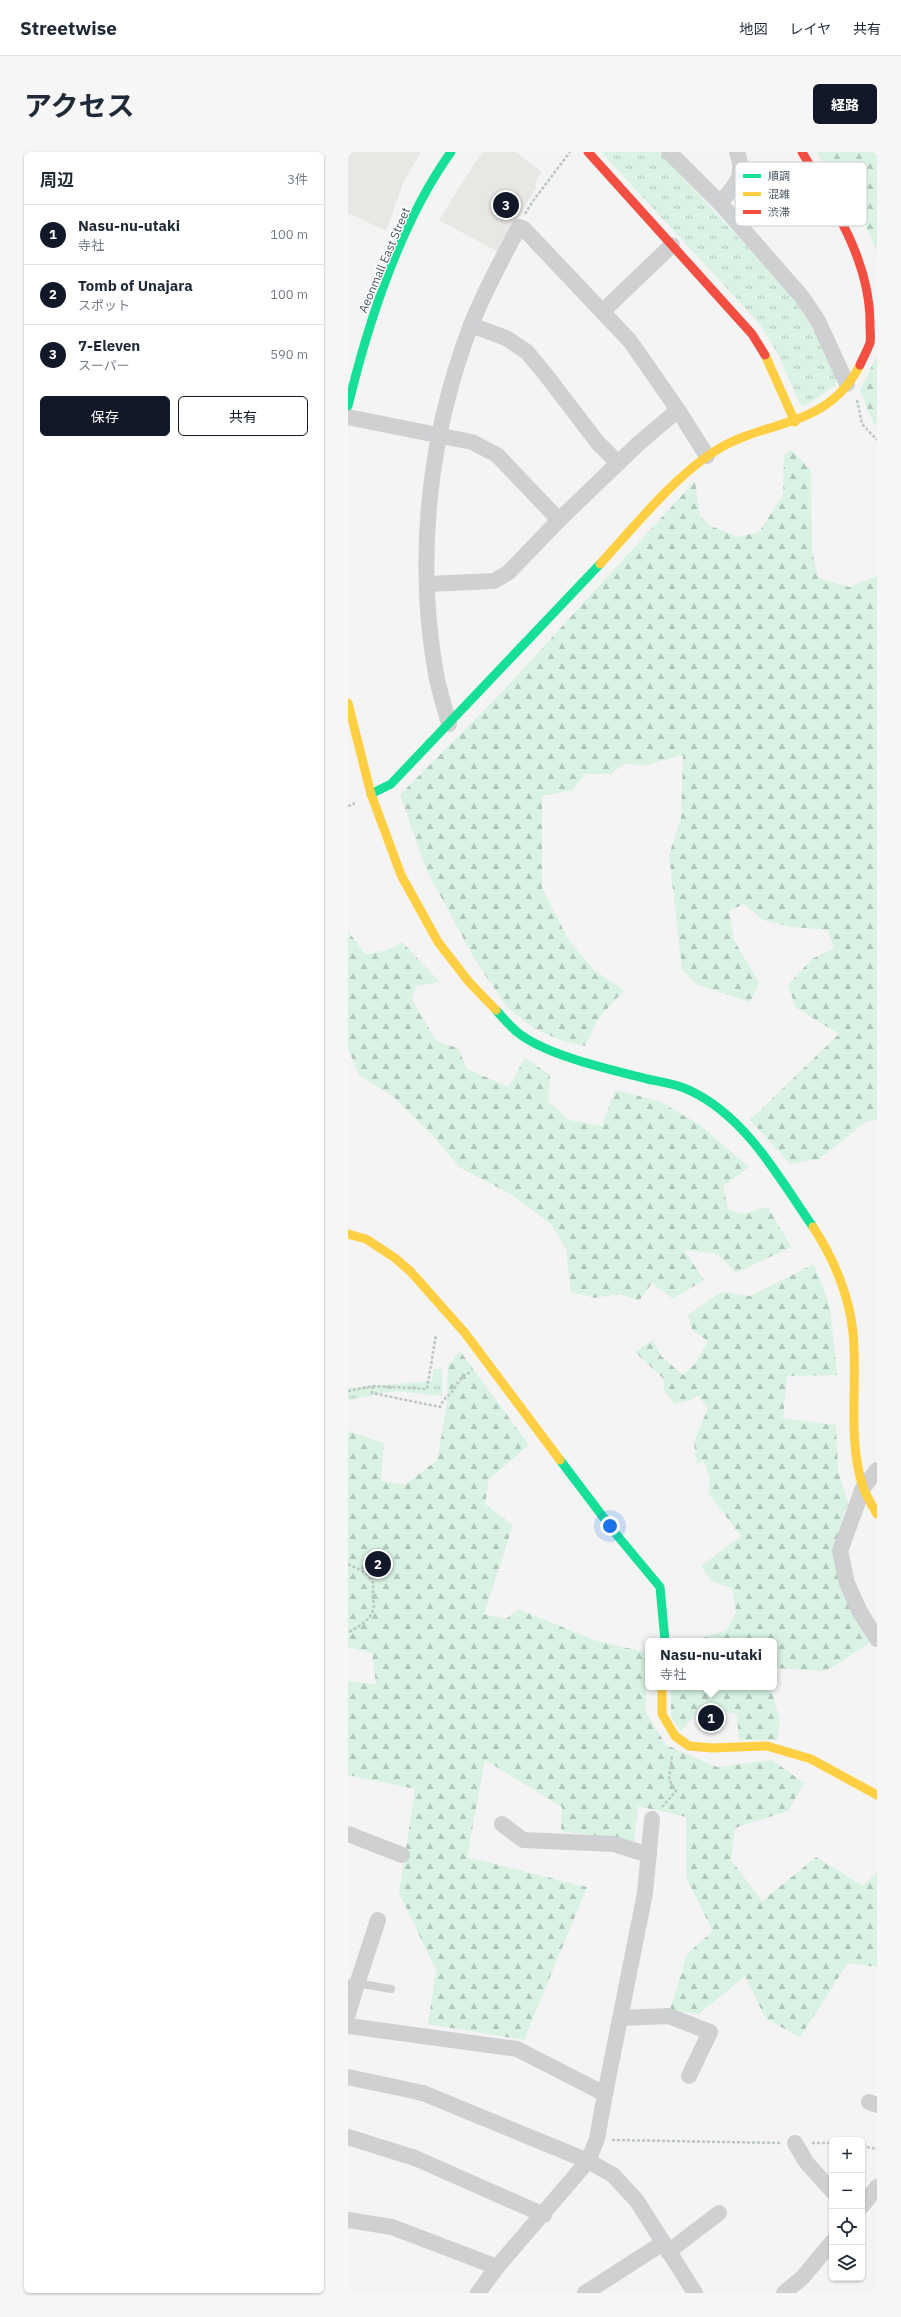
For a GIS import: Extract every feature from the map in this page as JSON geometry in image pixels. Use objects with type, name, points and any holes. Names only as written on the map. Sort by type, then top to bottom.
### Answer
[{"type":"street","name":"Aeonmall East Street","points":[[348,406],[371,322],[388,277],[427,192],[451,152]]},
{"type":"street","points":[[588,152],[740,319],[762,348],[795,422]]},
{"type":"street","points":[[669,152],[735,220]]},
{"type":"street","points":[[738,152],[740,162]]},
{"type":"street","points":[[802,152],[808,162]]},
{"type":"street","points":[[720,203],[735,186]]},
{"type":"street","points":[[740,226],[802,297],[818,320],[847,384]]},
{"type":"street","points":[[371,794],[391,784],[651,510],[707,456],[739,439],[795,422],[820,410],[836,398],[859,368],[871,342],[876,313],[875,284],[862,248],[848,226]]},
{"type":"street","points":[[449,724],[436,675],[428,615],[428,523],[438,435],[452,381],[471,325],[519,227],[524,229],[603,311],[634,346],[678,410],[707,456]]},
{"type":"street","points":[[603,311],[672,245]]},
{"type":"street","points":[[471,325],[506,338],[527,352],[598,443],[618,463]]},
{"type":"street","points":[[428,584],[494,580],[509,572],[523,560],[559,520],[618,463],[678,410]]},
{"type":"street","points":[[348,416],[472,442],[497,455],[559,520]]},
{"type":"street","points":[[348,703],[371,794],[401,875],[438,942],[474,987],[517,1032],[544,1047],[588,1063],[690,1090],[711,1102],[736,1122],[761,1152],[823,1242],[844,1289],[853,1331],[856,1460],[863,1488],[877,1514]]},
{"type":"street","points":[[348,1234],[366,1239],[395,1258],[411,1272],[465,1333],[616,1534],[660,1587],[665,1638]]},
{"type":"street","points":[[877,1470],[863,1488],[840,1551],[847,1583],[860,1612],[877,1639]]},
{"type":"street","points":[[662,1690],[662,1714],[675,1736],[689,1746],[712,1748],[767,1746],[811,1760],[877,1795]]},
{"type":"street","points":[[478,2293],[498,2267],[544,2215],[588,2161],[597,2140],[645,1894],[652,1819]]},
{"type":"street","points":[[502,1824],[523,1840],[614,1844],[649,1855]]},
{"type":"street","points":[[348,1834],[402,1855]]},
{"type":"street","points":[[348,2014],[353,1987],[378,1920]]},
{"type":"street","points":[[621,2018],[669,2016],[710,2032],[689,2076]]},
{"type":"street","points":[[348,2026],[517,2049],[605,2094]]},
{"type":"street","points":[[348,2077],[423,2093],[588,2161],[613,2175],[637,2201],[695,2293]]},
{"type":"street","points":[[348,2137],[415,2158],[544,2215]]},
{"type":"street","points":[[795,2143],[806,2162],[829,2188]]},
{"type":"street","points":[[865,2202],[877,2187]]},
{"type":"street","points":[[586,2293],[666,2247],[720,2213]]},
{"type":"street","points":[[348,2220],[392,2227],[498,2267]]},
{"type":"street","points":[[784,2293],[803,2278],[830,2245]]},
{"type":"lane","points":[[353,1987],[391,1989]]},
{"type":"path","points":[[519,227],[533,201],[571,152]]},
{"type":"path","points":[[847,384],[858,401],[862,424],[877,440]]},
{"type":"path","points":[[348,1391],[373,1386],[427,1389],[436,1335]]},
{"type":"path","points":[[373,1386],[372,1393],[440,1407],[445,1396],[453,1390],[458,1378],[476,1370]]},
{"type":"path","points":[[348,1564],[366,1573],[374,1584],[372,1595],[374,1606],[372,1614],[354,1630],[348,1632]]},
{"type":"path","points":[[652,1819],[676,1791],[669,1780],[673,1750]]},
{"type":"path","points":[[597,2140],[829,2143]]},
{"type":"path","points":[[865,2147],[877,2149]]},
{"type":"shaded area","points":[[352,152],[421,152],[403,183],[386,231],[348,213],[348,158]]},
{"type":"shaded area","points":[[482,152],[515,152],[542,172],[535,182],[536,188],[498,252],[439,220]]},
{"type":"green space","points":[[601,152],[659,152],[791,294],[821,343],[836,379],[836,385],[805,406],[800,404],[778,354],[759,323]]},
{"type":"green space","points":[[816,152],[877,152],[877,251],[865,226],[867,226],[867,162],[823,162]]},
{"type":"green space","points":[[877,355],[877,426],[873,422],[860,391]]},
{"type":"green space","points":[[791,449],[811,471],[812,551],[818,578],[849,587],[877,576],[877,1120],[866,1122],[819,1159],[790,1164],[750,1120],[839,1034],[796,1008],[788,985],[812,959],[834,948],[828,930],[791,927],[763,920],[744,904],[729,911],[734,940],[759,983],[750,1002],[696,984],[682,969],[669,855],[681,818],[683,755],[642,766],[625,763],[611,774],[584,774],[573,790],[542,796],[542,888],[568,939],[594,970],[624,990],[598,1019],[585,1046],[563,1041],[535,1029],[506,1006],[475,960],[426,869],[400,795],[504,690],[695,481],[700,516],[711,526],[737,537],[759,532],[783,495],[784,456]]},
{"type":"green space","points":[[348,931],[365,954],[388,950],[402,942],[440,982],[416,986],[412,999],[436,1041],[458,1048],[467,1069],[509,1087],[525,1058],[550,1075],[548,1101],[569,1120],[602,1126],[615,1090],[659,1101],[700,1125],[749,1167],[723,1186],[728,1209],[741,1214],[768,1207],[791,1247],[736,1273],[718,1254],[684,1250],[704,1280],[673,1299],[652,1283],[639,1301],[619,1294],[595,1298],[571,1292],[566,1249],[551,1224],[512,1195],[459,1167],[435,1138],[394,1097],[359,1075],[348,1048]]},
{"type":"green space","points":[[814,1264],[830,1307],[837,1375],[787,1376],[783,1418],[836,1425],[838,1471],[848,1503],[838,1536],[837,1572],[843,1594],[869,1643],[833,1667],[824,1671],[777,1668],[777,1638],[703,1638],[727,1630],[736,1612],[732,1588],[711,1581],[701,1566],[741,1536],[708,1493],[710,1481],[704,1461],[697,1465],[694,1442],[708,1408],[698,1396],[688,1401],[675,1404],[664,1391],[664,1379],[635,1352],[653,1340],[661,1356],[683,1375],[694,1365],[708,1341],[692,1330],[688,1315],[721,1292],[750,1296]]},
{"type":"green space","points":[[460,1351],[529,1445],[489,1479],[485,1504],[513,1525],[484,1614],[506,1619],[518,1609],[594,1640],[645,1652],[645,1711],[666,1745],[717,1767],[772,1760],[804,1783],[788,1811],[735,1828],[731,1860],[762,1901],[816,1857],[863,1886],[877,1872],[877,1967],[848,1963],[800,2037],[766,2019],[745,1976],[699,2014],[670,2010],[687,1954],[713,1931],[686,1878],[686,1817],[638,1806],[634,1841],[561,1831],[562,1807],[485,1760],[467,1857],[587,1887],[524,2040],[428,2024],[436,1970],[399,1893],[415,1789],[348,1775],[348,1681],[376,1684],[372,1653],[348,1647],[348,1431],[384,1443],[381,1481],[405,1485],[437,1460],[447,1404],[448,1366]]},
{"type":"green space","points":[[433,1369],[442,1369],[442,1396],[396,1391],[348,1400],[348,1388],[432,1381]]},
{"type":"green space","points":[[671,1690],[771,1690],[780,1720],[777,1740],[739,1740],[737,1715],[704,1705],[681,1731],[671,1718]]},
{"type":"traffic: fast","points":[[348,406],[356,374],[388,274],[417,210],[433,180],[451,152]]},
{"type":"traffic: fast","points":[[371,794],[391,784],[600,564]]},
{"type":"traffic: fast","points":[[496,1010],[517,1032],[545,1048],[561,1055],[597,1066],[681,1087],[711,1103],[729,1117],[760,1151],[813,1227]]},
{"type":"traffic: fast","points":[[560,1460],[616,1534],[660,1587],[665,1638]]},
{"type":"traffic: slow","points":[[765,355],[795,422]]},
{"type":"traffic: slow","points":[[600,564],[654,504],[700,462],[715,451],[734,441],[813,413],[830,402],[846,386],[860,365]]},
{"type":"traffic: slow","points":[[348,703],[371,794],[401,875],[438,942],[469,982],[496,1010]]},
{"type":"traffic: slow","points":[[813,1227],[827,1251],[839,1277],[848,1304],[853,1332],[854,1351],[855,1450],[863,1487],[877,1514]]},
{"type":"traffic: slow","points":[[348,1234],[366,1239],[395,1258],[411,1272],[465,1333],[560,1460]]},
{"type":"traffic: slow","points":[[662,1690],[662,1714],[675,1736],[689,1746],[712,1748],[767,1746],[811,1759],[877,1795]]},
{"type":"traffic: jam","points":[[588,152],[752,334],[765,355]]},
{"type":"traffic: jam","points":[[802,152],[808,162]]},
{"type":"traffic: jam","points":[[844,226],[857,257],[869,302],[870,343],[860,365]]},
{"type":"place","name":"7-Eleven","points":[[506,205]]},
{"type":"place","name":"Tomb of Unajara","points":[[378,1564]]},
{"type":"place","name":"Nasu-nu-utaki","points":[[711,1718]]}]
